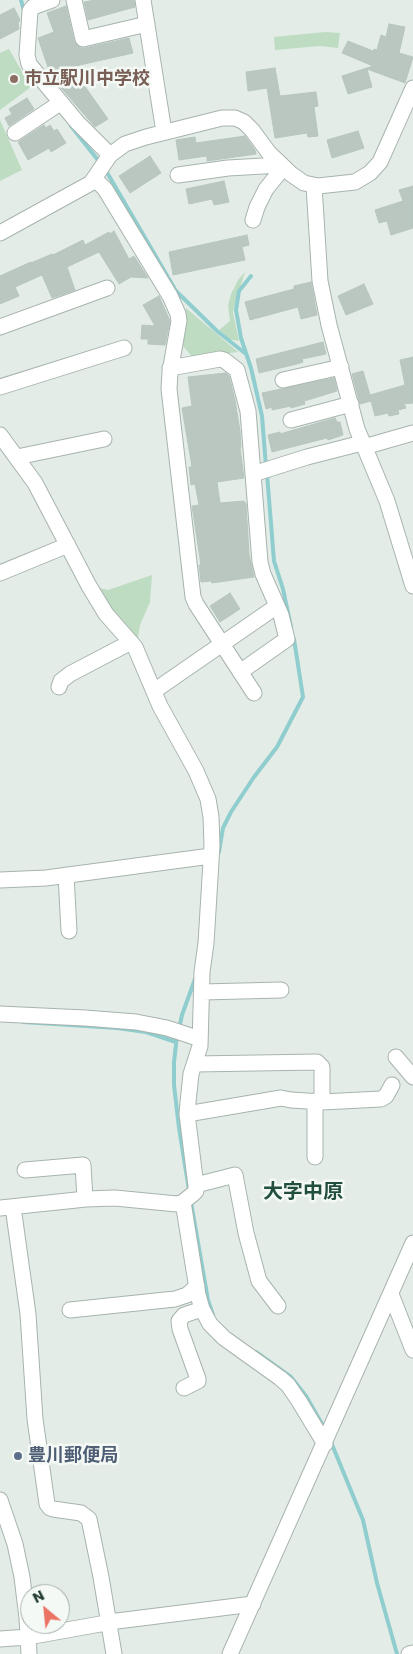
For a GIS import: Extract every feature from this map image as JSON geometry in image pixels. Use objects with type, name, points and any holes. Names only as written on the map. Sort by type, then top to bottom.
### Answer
[{"type":"street","points":[[52,0],[33,7],[30,11],[27,55],[31,67],[90,137],[110,156]]},
{"type":"street","points":[[74,0],[83,39],[147,24]]},
{"type":"street","points":[[143,0],[164,132]]},
{"type":"street","points":[[0,233],[80,190],[95,179],[110,156],[125,144],[222,118],[235,118],[247,125],[268,153],[304,183],[314,186],[355,182],[374,170],[383,156],[413,88]]},
{"type":"street","points":[[14,133],[60,103]]},
{"type":"street","points":[[178,175],[228,168],[282,166]]},
{"type":"street","points":[[253,220],[266,189],[282,166]]},
{"type":"street","points":[[95,179],[105,189],[174,294],[178,316],[170,368],[169,389],[192,589],[196,604],[254,693]]},
{"type":"street","points":[[314,186],[321,290],[340,367],[363,445],[387,501],[413,586]]},
{"type":"street","points":[[0,327],[107,288]]},
{"type":"street","points":[[0,387],[124,348]]},
{"type":"street","points":[[170,368],[220,359],[224,360],[235,368],[248,416],[260,562],[263,574],[281,615],[287,639],[240,672]]},
{"type":"street","points":[[283,380],[340,367]]},
{"type":"street","points":[[291,420],[351,404]]},
{"type":"street","points":[[253,474],[307,457],[413,433]]},
{"type":"street","points":[[0,434],[35,483],[106,614],[138,653],[165,716],[196,772],[208,799],[212,817],[199,1051],[189,1085],[187,1114],[196,1190],[183,1202],[177,1204],[115,1198],[85,1199],[6,1208],[28,1314],[35,1419],[47,1504],[50,1508],[81,1513],[89,1519],[114,1654]]},
{"type":"street","points":[[17,457],[104,439]]},
{"type":"street","points":[[0,573],[68,545]]},
{"type":"street","points":[[154,691],[277,606]]},
{"type":"street","points":[[59,687],[61,681],[70,674],[130,642]]},
{"type":"street","points":[[0,880],[66,875],[211,856]]},
{"type":"street","points":[[66,875],[69,931]]},
{"type":"street","points":[[202,992],[281,990]]},
{"type":"street","points":[[0,1014],[136,1022],[167,1028],[200,1039]]},
{"type":"street","points":[[396,1057],[413,1077]]},
{"type":"street","points":[[195,1064],[317,1062],[322,1067],[315,1158]]},
{"type":"street","points":[[187,1114],[281,1098],[319,1102],[381,1099],[386,1096],[392,1085]]},
{"type":"street","points":[[25,1170],[83,1164],[85,1199]]},
{"type":"street","points":[[196,1184],[235,1175],[246,1233],[260,1280],[278,1306]]},
{"type":"street","points":[[183,1202],[202,1309],[210,1324],[217,1333],[280,1378],[288,1386],[325,1444]]},
{"type":"street","points":[[230,1654],[413,1243]]},
{"type":"street","points":[[70,1310],[174,1299],[187,1295],[197,1286]]},
{"type":"street","points":[[391,1294],[413,1350]]},
{"type":"street","points":[[184,1388],[198,1381],[198,1378],[180,1329],[180,1320],[184,1315],[202,1309]]},
{"type":"street","points":[[0,1500],[20,1564],[26,1602],[29,1654]]},
{"type":"street","points":[[0,1639],[108,1622],[253,1604]]},
{"type":"street","points":[[409,1654],[413,1653]]},
{"type":"green space","points":[[325,32],[340,33],[338,48],[319,46],[275,50],[274,37]]},
{"type":"green space","name":"市立駅川中学校","points":[[9,49],[31,87],[0,110],[0,53]]},
{"type":"green space","name":"市立駅川中学校","points":[[0,120],[22,170],[0,181]]},
{"type":"green space","points":[[245,272],[233,313],[239,341],[229,339],[219,330],[230,321],[228,305],[231,294],[238,280]]},
{"type":"green space","points":[[186,308],[238,352],[193,358],[183,346]]},
{"type":"green space","points":[[152,575],[150,602],[140,625],[138,637],[128,633],[95,587],[108,590]]},
{"type":"building","points":[[95,0],[134,0],[135,7],[88,20],[84,2]]},
{"type":"building","points":[[66,6],[74,41],[80,48],[129,38],[133,53],[71,67],[108,119],[95,127],[51,76],[38,38],[54,32],[47,13]]},
{"type":"building","points":[[14,8],[20,20],[18,23],[19,29],[0,39],[0,15]]},
{"type":"building","points":[[389,24],[405,27],[399,53],[413,57],[405,83],[367,69],[372,87],[348,94],[342,76],[373,66],[342,53],[348,41],[373,51],[374,49],[377,50],[381,35],[386,37]]},
{"type":"building","points":[[275,68],[280,96],[316,92],[318,106],[314,107],[318,136],[308,137],[307,133],[275,138],[267,88],[248,91],[246,72]]},
{"type":"building","points":[[27,98],[34,109],[9,126],[5,118],[12,114],[9,109]]},
{"type":"building","points":[[44,125],[46,128],[50,125],[54,131],[57,129],[66,143],[51,152],[49,148],[28,160],[18,142]]},
{"type":"building","points":[[358,131],[364,148],[332,158],[327,140]]},
{"type":"building","points":[[245,136],[256,154],[207,161],[207,156],[179,160],[176,140],[195,137],[196,143]]},
{"type":"building","points":[[150,156],[161,173],[130,193],[119,176]]},
{"type":"building","points":[[224,181],[229,202],[214,205],[212,199],[189,204],[186,189]]},
{"type":"building","points":[[413,186],[413,228],[391,235],[387,221],[379,223],[375,210],[403,201],[399,190]]},
{"type":"building","points":[[114,231],[129,259],[134,256],[148,278],[131,277],[119,284],[99,252],[67,267],[75,290],[52,298],[42,275],[15,287],[19,296],[0,304],[0,276],[31,262],[53,255],[83,240],[85,245]]},
{"type":"building","points":[[247,235],[249,245],[242,247],[245,260],[173,275],[169,252]]},
{"type":"building","points":[[311,282],[317,315],[301,319],[298,307],[250,320],[245,302],[294,289],[294,286]]},
{"type":"building","points":[[364,284],[373,304],[346,315],[338,296]]},
{"type":"building","points":[[159,296],[170,321],[165,345],[148,344],[148,339],[141,339],[142,325],[155,326],[143,305]]},
{"type":"building","points":[[323,342],[326,354],[302,359],[303,362],[297,364],[259,373],[256,359]]},
{"type":"building","points":[[413,357],[413,403],[404,404],[406,408],[398,410],[399,414],[389,416],[388,413],[375,416],[371,401],[360,404],[352,374],[363,371],[370,395],[405,385],[400,360]]},
{"type":"building","points":[[226,373],[229,376],[235,400],[244,478],[217,482],[220,503],[244,501],[246,504],[249,554],[254,577],[212,583],[211,581],[201,582],[199,565],[201,565],[192,506],[199,505],[195,484],[191,485],[189,467],[192,467],[182,408],[192,406],[188,377]]},
{"type":"building","points":[[334,378],[337,391],[304,401],[305,404],[291,408],[291,406],[272,410],[272,407],[266,409],[262,393]]},
{"type":"building","points":[[335,418],[337,422],[340,422],[343,435],[272,452],[268,435],[280,432],[280,434]]},
{"type":"building","points":[[230,593],[240,609],[220,622],[210,606]]},
{"type":"waterway","points":[[21,0],[24,11]]},
{"type":"waterway","points":[[71,126],[101,164]]},
{"type":"waterway","points":[[105,169],[176,291],[217,331],[246,354]]},
{"type":"waterway","points":[[251,276],[239,291],[236,310],[241,338],[251,368],[262,416],[266,467]]},
{"type":"waterway","points":[[267,474],[274,561],[283,589],[291,627]]},
{"type":"waterway","points":[[219,852],[223,828],[231,812],[277,747],[303,697],[294,639]]},
{"type":"waterway","points":[[179,1029],[195,979]]},
{"type":"waterway","points":[[23,1022],[117,1028],[146,1032],[176,1042]]},
{"type":"waterway","points":[[177,1036],[174,1085],[189,1190]]},
{"type":"waterway","points":[[191,1202],[208,1300],[213,1315]]},
{"type":"waterway","points":[[256,1352],[291,1377],[306,1396],[325,1429]]},
{"type":"waterway","points":[[331,1442],[363,1520],[377,1583],[397,1654]]},
{"type":"place","name":"市立駅川中学校","points":[[14,79]]},
{"type":"place","name":"豊川郵便局","points":[[18,1456]]},
{"type":"district","name":"大字中原","points":[[303,1193]]}]
